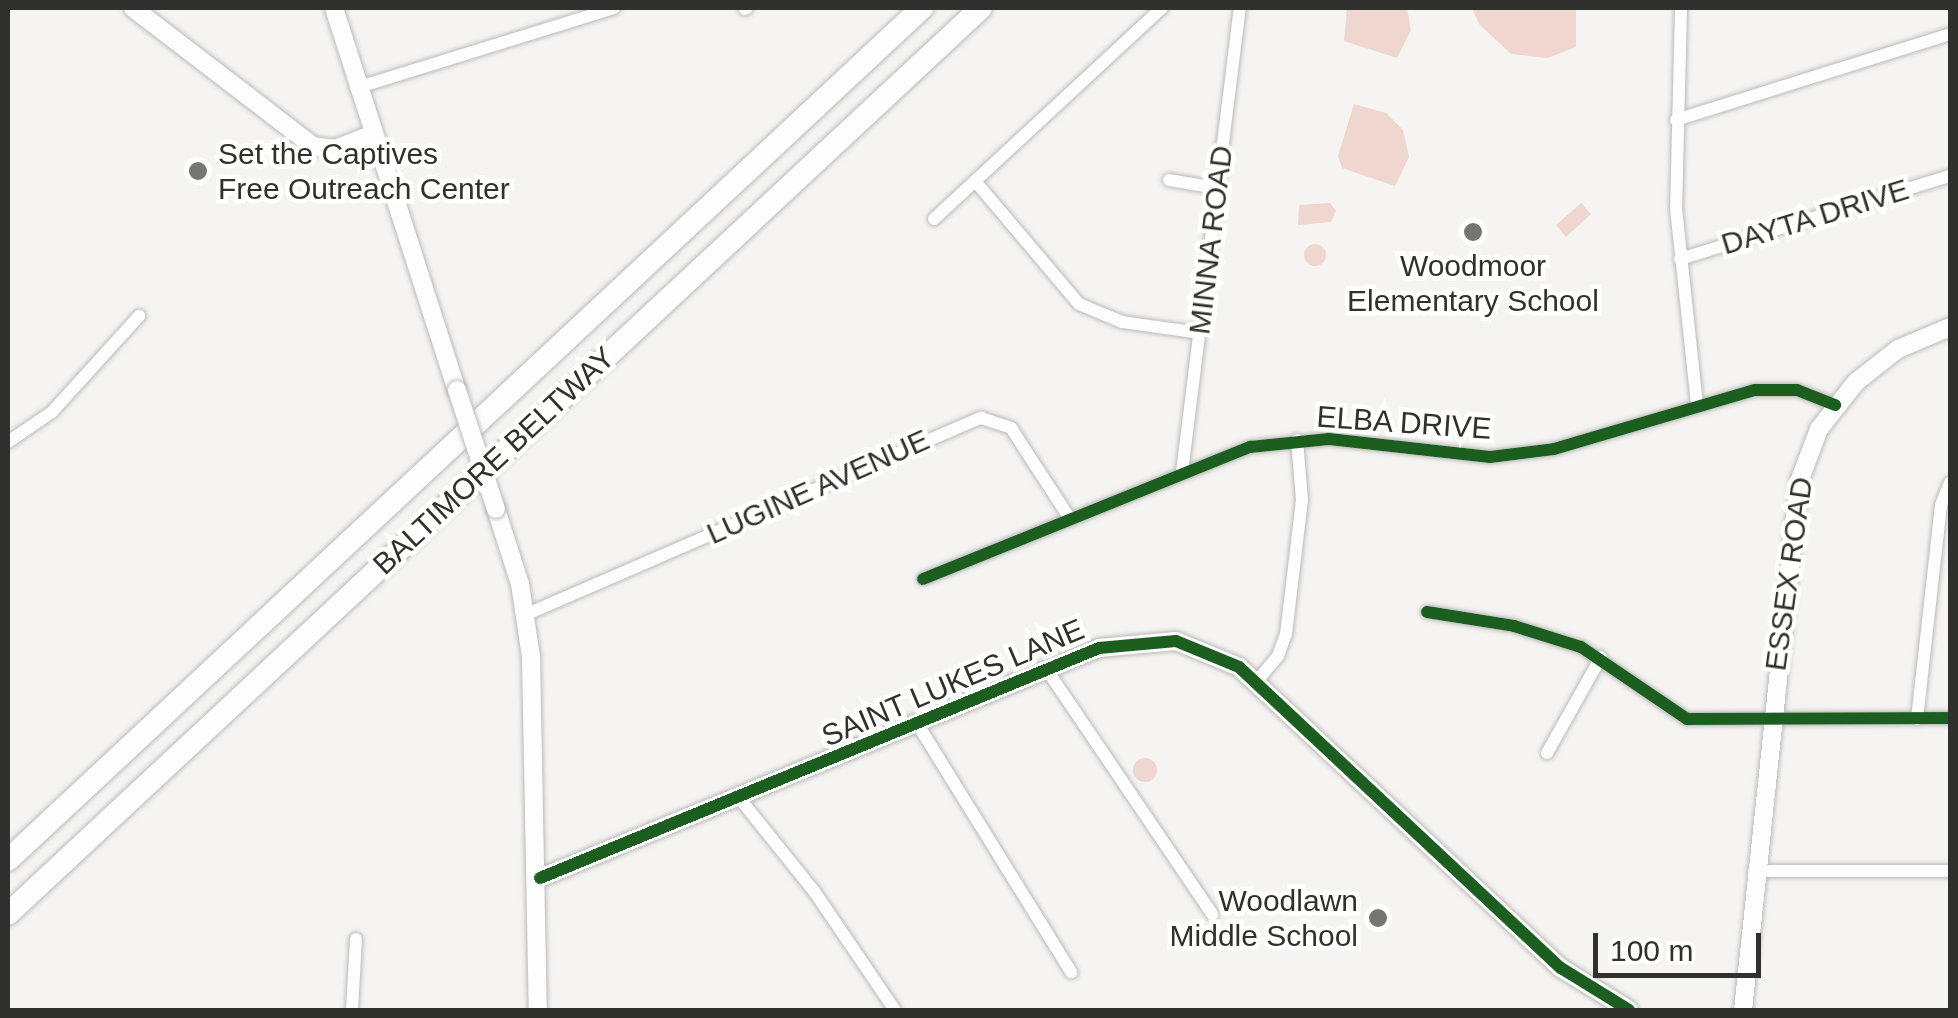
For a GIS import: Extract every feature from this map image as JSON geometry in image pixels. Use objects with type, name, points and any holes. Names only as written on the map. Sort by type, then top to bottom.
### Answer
[{"type":"highway","name":"BALTIMORE BELTWAY","points":[[8,860],[922,8]]},
{"type":"highway","name":"BALTIMORE BELTWAY","points":[[8,914],[981,8]]},
{"type":"street","points":[[133,8],[313,146],[335,149],[372,135]]},
{"type":"street","points":[[334,8],[356,88],[496,509],[526,614],[540,878],[538,1010]]},
{"type":"street","points":[[356,88],[614,8]]},
{"type":"street","points":[[934,219],[1162,8]]},
{"type":"street","name":"MINNA ROAD","points":[[1182,472],[1240,8]]},
{"type":"street","points":[[1682,8],[1676,120],[1680,258],[1698,406]]},
{"type":"street","points":[[1676,120],[1950,34]]},
{"type":"street","name":"DAYTA DRIVE","points":[[1680,258],[1950,176]]},
{"type":"street","points":[[1169,180],[1217,188]]},
{"type":"street","points":[[975,182],[1080,304],[1122,322],[1200,333]]},
{"type":"street","points":[[8,442],[52,412],[139,316]]},
{"type":"street","name":"ESSEX ROAD","points":[[1744,1010],[1754,871],[1798,482],[1835,405],[1898,350],[1950,326]]},
{"type":"street","name":"ELBA DRIVE","points":[[923,579],[1250,447],[1297,440],[1490,457],[1554,449],[1698,406],[1777,388],[1835,405]]},
{"type":"street","name":"LUGINE AVENUE","points":[[526,614],[981,418],[1004,423],[1019,436],[1070,518]]},
{"type":"street","points":[[1256,682],[1278,656],[1286,634],[1302,500],[1297,440]]},
{"type":"street","points":[[1917,718],[1941,504],[1950,483]]},
{"type":"street","points":[[1932,580],[1950,582]]},
{"type":"street","points":[[1426,612],[1537,631],[1601,657],[1686,719],[1950,718]]},
{"type":"street","name":"SAINT LUKES LANE","points":[[540,878],[1099,648],[1150,638],[1201,646],[1256,682],[1561,968],[1629,1010]]},
{"type":"street","points":[[1547,753],[1601,657]]},
{"type":"street","points":[[1047,670],[1212,914]]},
{"type":"street","points":[[918,725],[1071,972]]},
{"type":"street","points":[[740,798],[814,891],[895,1010]]},
{"type":"street","points":[[1754,871],[1950,870]]},
{"type":"street","points":[[352,1010],[356,939]]},
{"type":"shaded area","points":[[1347,8],[1407,8],[1411,30],[1397,58],[1344,41]]},
{"type":"shaded area","points":[[1472,8],[1576,8],[1576,47],[1548,58],[1511,54],[1479,24]]},
{"type":"shaded area","points":[[1354,104],[1386,113],[1403,130],[1409,157],[1395,186],[1342,168],[1338,156]]},
{"type":"shaded area","points":[[1330,203],[1336,211],[1331,222],[1298,225],[1299,205]]},
{"type":"shaded area","points":[[1581,203],[1591,214],[1566,237],[1556,225]]},
{"type":"shaded area","points":[[1315,244],[1323,247],[1323,263],[1315,266],[1307,263],[1304,255],[1307,247]]},
{"type":"shaded area","points":[[1145,758],[1157,770],[1145,782],[1133,770]]},
{"type":"cycle path","points":[[923,579],[1250,447],[1329,439],[1490,457],[1554,449],[1755,390],[1797,390],[1835,405]]},
{"type":"cycle path","points":[[1427,612],[1514,626],[1581,647],[1687,719],[1950,718]]},
{"type":"cycle path","points":[[540,878],[1099,648],[1176,641],[1239,667],[1561,968],[1629,1010]]},
{"type":"place","name":"Set the Captives Free Outreach Center","points":[[198,171]]},
{"type":"place","name":"Woodmoor Elementary School","points":[[1473,232]]},
{"type":"place","name":"Woodlawn Middle School","points":[[1378,918]]}]
